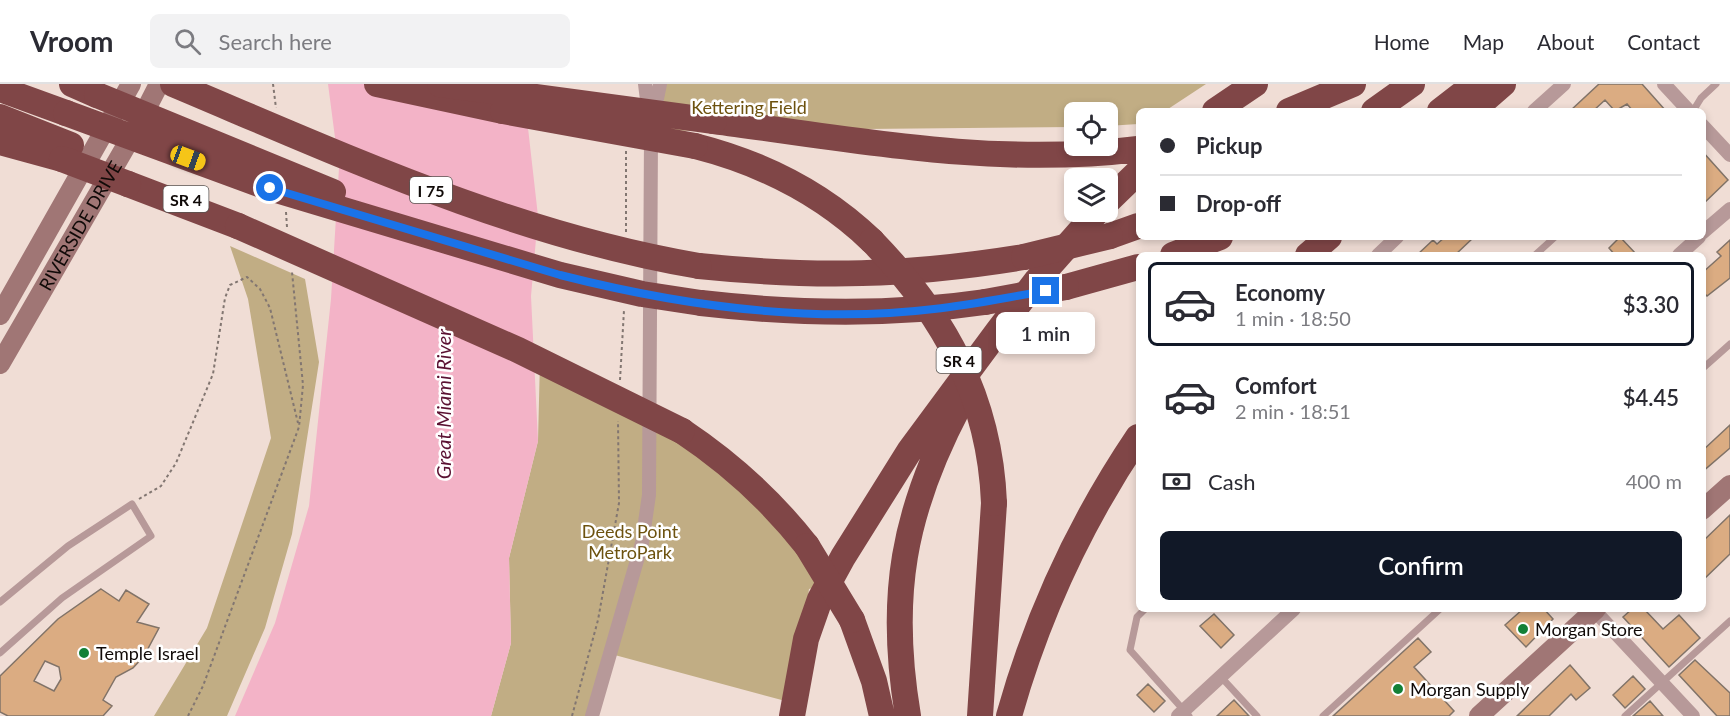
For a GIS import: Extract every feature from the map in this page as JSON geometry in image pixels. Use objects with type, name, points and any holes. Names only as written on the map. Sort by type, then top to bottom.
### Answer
[{"type":"highway","name":"I 75","points":[[72,84],[456,242],[602,286],[701,303],[766,310],[834,313],[932,310],[1066,287],[1136,268]]},
{"type":"highway","name":"I 75","points":[[173,84],[507,219],[603,248],[699,266],[794,274],[866,275],[962,267],[1024,256],[1110,236],[1136,227]]},
{"type":"highway","name":"SR 4","points":[[377,84],[695,146],[744,161],[781,177],[836,210],[872,241],[923,300],[942,327],[960,363],[983,429],[992,472],[994,530],[980,716]]},
{"type":"highway","points":[[440,84],[898,147],[975,154],[1041,156],[1136,149]]},
{"type":"highway","points":[[1219,108],[1255,84]]},
{"type":"highway","points":[[1296,108],[1353,84]]},
{"type":"highway","points":[[1378,108],[1412,84]]},
{"type":"highway","points":[[1444,108],[1475,84]]},
{"type":"highway","points":[[1475,108],[1503,84]]},
{"type":"highway","points":[[0,89],[270,188],[456,242]]},
{"type":"highway","points":[[0,117],[66,152],[518,350],[682,431],[714,452],[750,483],[807,546],[832,583],[852,620],[874,681],[882,716]]},
{"type":"highway","points":[[0,142],[66,152]]},
{"type":"highway","points":[[1118,191],[1136,174]]},
{"type":"highway","points":[[792,716],[806,639],[820,599],[843,557],[910,450],[1037,280],[1088,222]]},
{"type":"highway","points":[[1181,252],[1212,240]]},
{"type":"highway","points":[[1312,252],[1326,240]]},
{"type":"highway","points":[[908,716],[899,639],[900,576],[915,505],[939,443],[998,331]]},
{"type":"highway","points":[[1009,716],[1040,621],[1065,562],[1092,512],[1136,440]]},
{"type":"main road","name":"RIVERSIDE DRIVE","points":[[0,315],[131,84]]},
{"type":"main road","name":"RIVERSIDE DRIVE","points":[[0,364],[137,127],[159,84]]},
{"type":"main road","points":[[1706,506],[1730,484]]},
{"type":"main road","points":[[1479,716],[1591,612]]},
{"type":"street","points":[[592,716],[642,543],[649,495],[651,131],[645,84]]},
{"type":"street","points":[[651,131],[660,84]]},
{"type":"street","points":[[1537,108],[1564,84]]},
{"type":"street","points":[[1664,84],[1688,108]]},
{"type":"street","points":[[1706,129],[1730,155]]},
{"type":"street","points":[[1706,230],[1730,209]]},
{"type":"street","points":[[1381,252],[1394,240]]},
{"type":"street","points":[[1682,252],[1695,240]]},
{"type":"street","points":[[1184,714],[1291,612]]},
{"type":"street","points":[[1597,612],[1693,716]]},
{"type":"lane","points":[[1693,108],[1716,84]]},
{"type":"lane","points":[[1538,252],[1552,240]]},
{"type":"lane","points":[[1706,365],[1730,344]]},
{"type":"lane","points":[[0,602],[68,546],[132,504],[151,536],[62,598],[0,653]]},
{"type":"lane","points":[[1142,612],[1137,617],[1130,650],[1184,714]]},
{"type":"lane","points":[[1323,716],[1433,612]]},
{"type":"lane","points":[[1625,716],[1730,621]]},
{"type":"lane","points":[[1221,677],[1257,716]]},
{"type":"path","points":[[273,84],[277,117]]},
{"type":"path","points":[[626,140],[626,234]]},
{"type":"path","points":[[285,208],[288,232]]},
{"type":"path","points":[[188,716],[203,686],[299,427],[303,386],[291,267]]},
{"type":"path","points":[[132,504],[161,486],[176,463],[213,374],[225,298],[230,285],[247,277],[260,290],[270,308],[299,427]]},
{"type":"path","points":[[621,352],[625,305]]},
{"type":"path","points":[[572,716],[598,620],[619,503],[617,428]]},
{"type":"green space","name":"Kettering Field","points":[[660,84],[1206,84],[1170,108],[1136,108],[1136,124],[1118,125],[1118,102],[1064,102],[1064,127],[651,131]]},
{"type":"green space","points":[[230,246],[305,279],[319,362],[292,534],[265,628],[227,716],[154,716],[207,628],[271,438],[248,299]]},
{"type":"green space","name":"Deeds Point MetroPark","points":[[540,360],[735,470],[832,583],[809,589],[793,703],[611,654],[592,716],[491,716],[511,643],[509,558],[538,441]]},
{"type":"water","name":"Great Miami River","points":[[328,84],[523,84],[538,216],[531,296],[538,441],[509,558],[511,643],[491,716],[235,716],[275,623],[309,506],[331,299],[339,168]]},
{"type":"building","points":[[1599,84],[1642,84],[1663,108],[1630,108],[1627,104],[1620,108],[1612,108],[1605,100],[1596,108],[1573,108]]},
{"type":"building","points":[[1706,155],[1728,180],[1706,201]]},
{"type":"building","points":[[1433,240],[1437,244],[1442,240],[1471,240],[1458,252],[1420,252]]},
{"type":"building","points":[[1617,240],[1623,240],[1634,252],[1612,252],[1609,248]]},
{"type":"building","points":[[1730,240],[1730,278],[1707,296],[1706,269],[1721,256],[1717,252]]},
{"type":"building","points":[[1730,425],[1730,448],[1706,469],[1706,447]]},
{"type":"building","points":[[1730,515],[1730,554],[1706,577],[1706,538]]},
{"type":"building","name":"Temple Israel","points":[[101,589],[119,601],[126,590],[149,604],[137,622],[159,628],[144,656],[133,668],[116,677],[103,700],[112,706],[103,716],[8,716],[0,712],[0,676],[58,619]],"holes":[[[45,661],[59,667],[61,679],[54,691],[34,681]]]},
{"type":"building","name":"Morgan Store","points":[[1520,612],[1547,612],[1553,619],[1526,647],[1505,625]]},
{"type":"building","points":[[1629,612],[1647,612],[1663,629],[1679,615],[1700,638],[1669,667],[1623,617]]},
{"type":"building","points":[[1214,614],[1234,635],[1221,648],[1200,626]]},
{"type":"building","name":"Morgan Supply","points":[[1418,638],[1431,652],[1414,667],[1454,711],[1449,716],[1333,716]]},
{"type":"building","points":[[1695,660],[1730,693],[1730,716],[1717,716],[1679,675]]},
{"type":"building","points":[[1570,665],[1590,688],[1576,700],[1571,694],[1549,716],[1517,716]]},
{"type":"building","points":[[1633,676],[1645,689],[1625,708],[1613,695]]},
{"type":"building","points":[[1148,684],[1165,701],[1154,712],[1137,695]]},
{"type":"building","points":[[1234,700],[1249,716],[1217,716]]},
{"type":"building","points":[[1650,701],[1663,716],[1633,716]]},
{"type":"place","name":"Morgan Store","points":[[1523,629]]},
{"type":"place","name":"Temple Israel","points":[[84,653]]},
{"type":"place","name":"Morgan Supply","points":[[1398,689]]},
{"type":"route","points":[[270,188],[560,275],[642,294],[701,303],[756,310],[807,313],[889,312],[932,310],[1046,291]]}]
